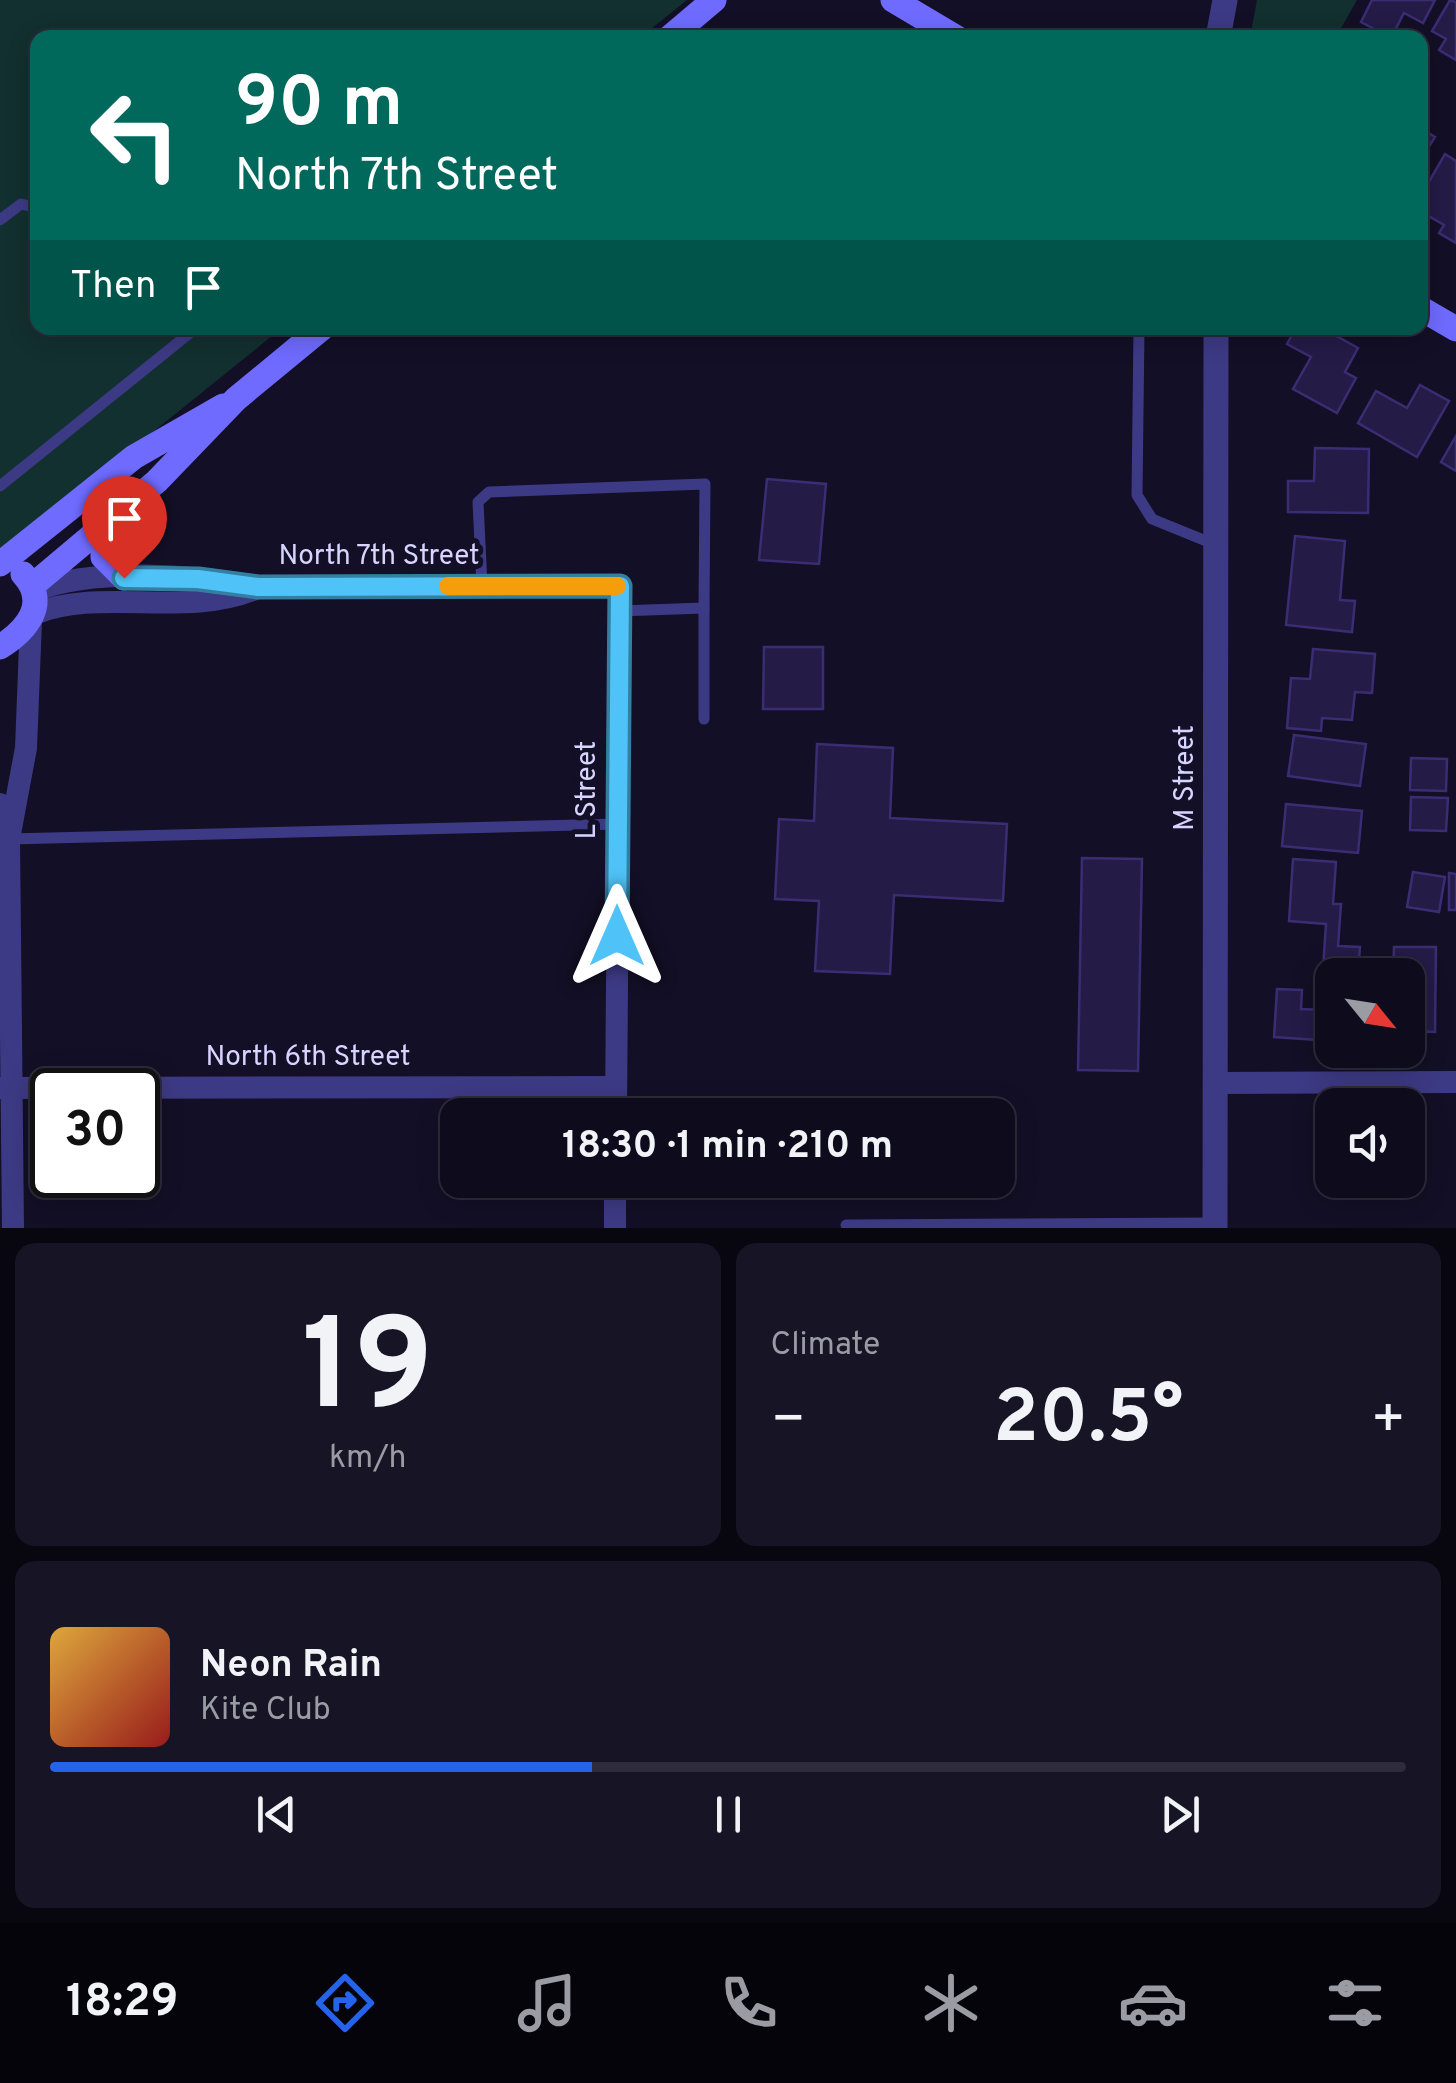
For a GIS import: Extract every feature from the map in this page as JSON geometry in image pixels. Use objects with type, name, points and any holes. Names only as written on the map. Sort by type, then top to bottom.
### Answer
[{"type":"main road","points":[[678,30],[714,0]]},
{"type":"main road","points":[[893,0],[944,30]]},
{"type":"main road","points":[[1428,313],[1456,330]]},
{"type":"main road","points":[[0,647],[33,603],[104,525],[194,446],[236,399],[304,335]]},
{"type":"main road","points":[[0,566],[134,458],[236,399]]},
{"type":"main road","points":[[104,525],[102,557],[124,578]]},
{"type":"main road","points":[[0,566],[15,569],[33,603]]},
{"type":"street","points":[[1219,30],[1224,0]]},
{"type":"street","name":"M Street","points":[[1216,335],[1216,1226]]},
{"type":"street","name":"North 7th Street","points":[[33,603],[64,580],[124,578],[198,579],[258,587],[620,586]]},
{"type":"street","name":"L Street","points":[[616,1098],[620,586]]},
{"type":"street","name":"North 7th Street","points":[[33,603],[52,607],[214,600],[258,587]]},
{"type":"street","points":[[13,1228],[7,1088],[9,839],[25,764],[33,603]]},
{"type":"street","points":[[0,804],[9,839]]},
{"type":"street","points":[[1217,1083],[1456,1082]]},
{"type":"street","name":"North 6th Street","points":[[7,1088],[616,1087]]},
{"type":"street","points":[[615,1198],[615,1228]]},
{"type":"lane","points":[[0,220],[21,204],[30,206]]},
{"type":"lane","points":[[0,486],[187,335]]},
{"type":"lane","points":[[1138,335],[1137,495],[1152,519],[1216,545]]},
{"type":"lane","points":[[482,586],[478,502],[489,492],[700,481],[706,490],[704,718]]},
{"type":"lane","points":[[620,611],[704,608]]},
{"type":"lane","points":[[9,839],[618,824]]},
{"type":"lane","points":[[846,1225],[1216,1226]]},
{"type":"green space","points":[[0,0],[687,0],[650,30],[30,30],[30,335],[273,335],[15,543],[0,549]]},
{"type":"green space","points":[[1257,0],[1357,0],[1340,30],[1251,30]]},
{"type":"building","points":[[1372,0],[1435,0],[1423,23],[1404,13],[1395,30],[1376,30],[1361,22]]},
{"type":"building","points":[[1450,0],[1456,2],[1456,60],[1439,50],[1446,39],[1432,31]]},
{"type":"building","points":[[1445,154],[1456,161],[1456,243],[1439,233],[1444,225],[1428,216],[1428,183]]},
{"type":"building","points":[[1292,335],[1335,335],[1358,348],[1345,372],[1356,378],[1337,413],[1293,389],[1311,357],[1287,344]]},
{"type":"building","points":[[1420,385],[1449,401],[1417,457],[1358,423],[1376,391],[1407,408]]},
{"type":"building","points":[[1456,436],[1456,471],[1441,462]]},
{"type":"building","points":[[1315,448],[1369,449],[1368,513],[1288,512],[1288,481],[1314,481]]},
{"type":"building","points":[[767,479],[826,484],[819,564],[759,560]]},
{"type":"building","points":[[1295,536],[1345,541],[1340,600],[1355,601],[1352,632],[1286,625]]},
{"type":"building","points":[[764,647],[823,647],[823,709],[763,709]]},
{"type":"building","points":[[1313,649],[1375,654],[1372,693],[1355,692],[1352,720],[1322,718],[1321,731],[1287,728],[1291,678],[1310,679]]},
{"type":"building","points":[[1294,735],[1366,744],[1360,786],[1288,776]]},
{"type":"building","points":[[817,744],[893,748],[890,818],[1007,824],[1003,901],[894,895],[890,974],[815,971],[819,901],[775,899],[779,819],[814,821]]},
{"type":"building","points":[[1411,758],[1447,759],[1446,791],[1410,790]]},
{"type":"building","points":[[1411,797],[1448,798],[1446,831],[1410,830]]},
{"type":"building","points":[[1286,804],[1362,811],[1358,853],[1282,846]]},
{"type":"building","points":[[1082,858],[1142,859],[1138,1071],[1078,1070]]},
{"type":"building","points":[[1293,859],[1336,862],[1333,904],[1341,904],[1338,946],[1360,947],[1359,958],[1324,958],[1326,924],[1289,921]]},
{"type":"building","points":[[1413,872],[1445,877],[1439,912],[1407,907]]},
{"type":"building","points":[[1449,873],[1456,874],[1456,910],[1449,910]]},
{"type":"building","points":[[1394,947],[1436,947],[1435,1032],[1425,1032],[1425,958],[1394,958]]},
{"type":"building","points":[[1277,989],[1302,990],[1301,1009],[1315,1010],[1315,1040],[1274,1037]]},
{"type":"slow traffic","points":[[448,586],[617,586]]},
{"type":"route","points":[[124,578],[219,580],[258,587],[620,586],[617,936]]}]
